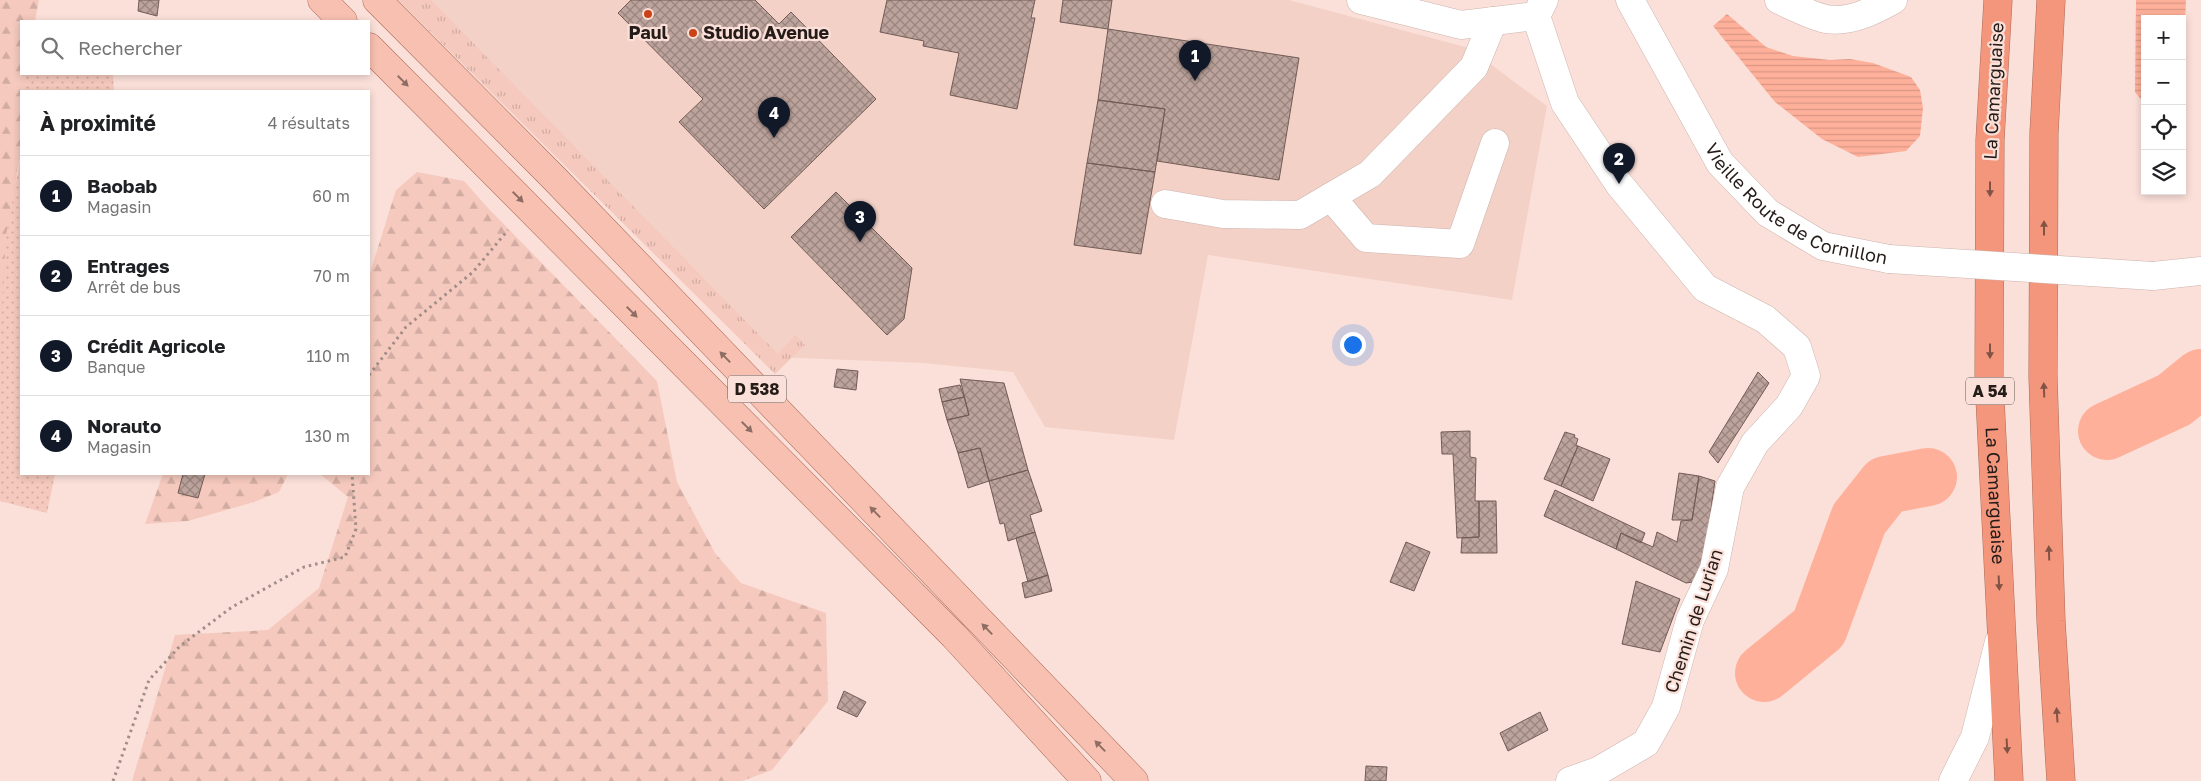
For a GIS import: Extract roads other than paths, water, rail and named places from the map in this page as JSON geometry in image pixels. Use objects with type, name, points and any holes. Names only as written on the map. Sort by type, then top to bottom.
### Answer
[{"type":"highway","name":"La Camarguaise","points":[[1998,0],[1990,140],[1990,379],[2009,781]]},
{"type":"highway","points":[[2051,0],[2044,133],[2044,377],[2051,621],[2061,781]]},
{"type":"main road","points":[[322,0],[342,20]]},
{"type":"main road","name":"D 538","points":[[377,0],[554,178],[1134,781]]},
{"type":"main road","name":"D 538","points":[[370,48],[954,636],[1087,781]]},
{"type":"street","points":[[1361,0],[1461,25],[1493,21],[1540,8]]},
{"type":"street","points":[[1779,0],[1826,19],[1849,19],[1874,11],[1893,0]]},
{"type":"street","name":"Vieille Route de Cornillon","points":[[1642,7],[1720,163],[1768,213],[1823,246],[1889,259],[2153,276],[2201,271]]},
{"type":"street","name":"Chemin de Lurian","points":[[1540,8],[1565,103],[1619,184],[1705,288],[1765,319],[1797,347],[1806,376],[1789,406],[1755,443],[1730,487],[1714,569],[1690,620],[1666,706],[1646,743],[1598,771],[1570,781]]},
{"type":"street","points":[[1165,204],[1223,214],[1300,215],[1370,174],[1474,67],[1493,21]]},
{"type":"street","points":[[1331,197],[1366,238],[1460,244],[1495,143]]},
{"type":"street","points":[[1953,781],[1975,737],[2001,635]]},
{"type":"waterway","points":[[2107,431],[2174,400],[2201,378]]},
{"type":"waterway","points":[[1764,673],[1819,628],[1859,519],[1886,485],[1928,477]]},
{"type":"place","name":"Paul","points":[[648,14]]},
{"type":"place","name":"Studio Avenue","points":[[693,33]]},
{"type":"place","name":"Baobab","points":[[1195,81]]},
{"type":"place","name":"Norauto","points":[[774,138]]},
{"type":"place","name":"Entrages","points":[[1619,184]]},
{"type":"place","name":"Crédit Agricole","points":[[860,242]]}]
